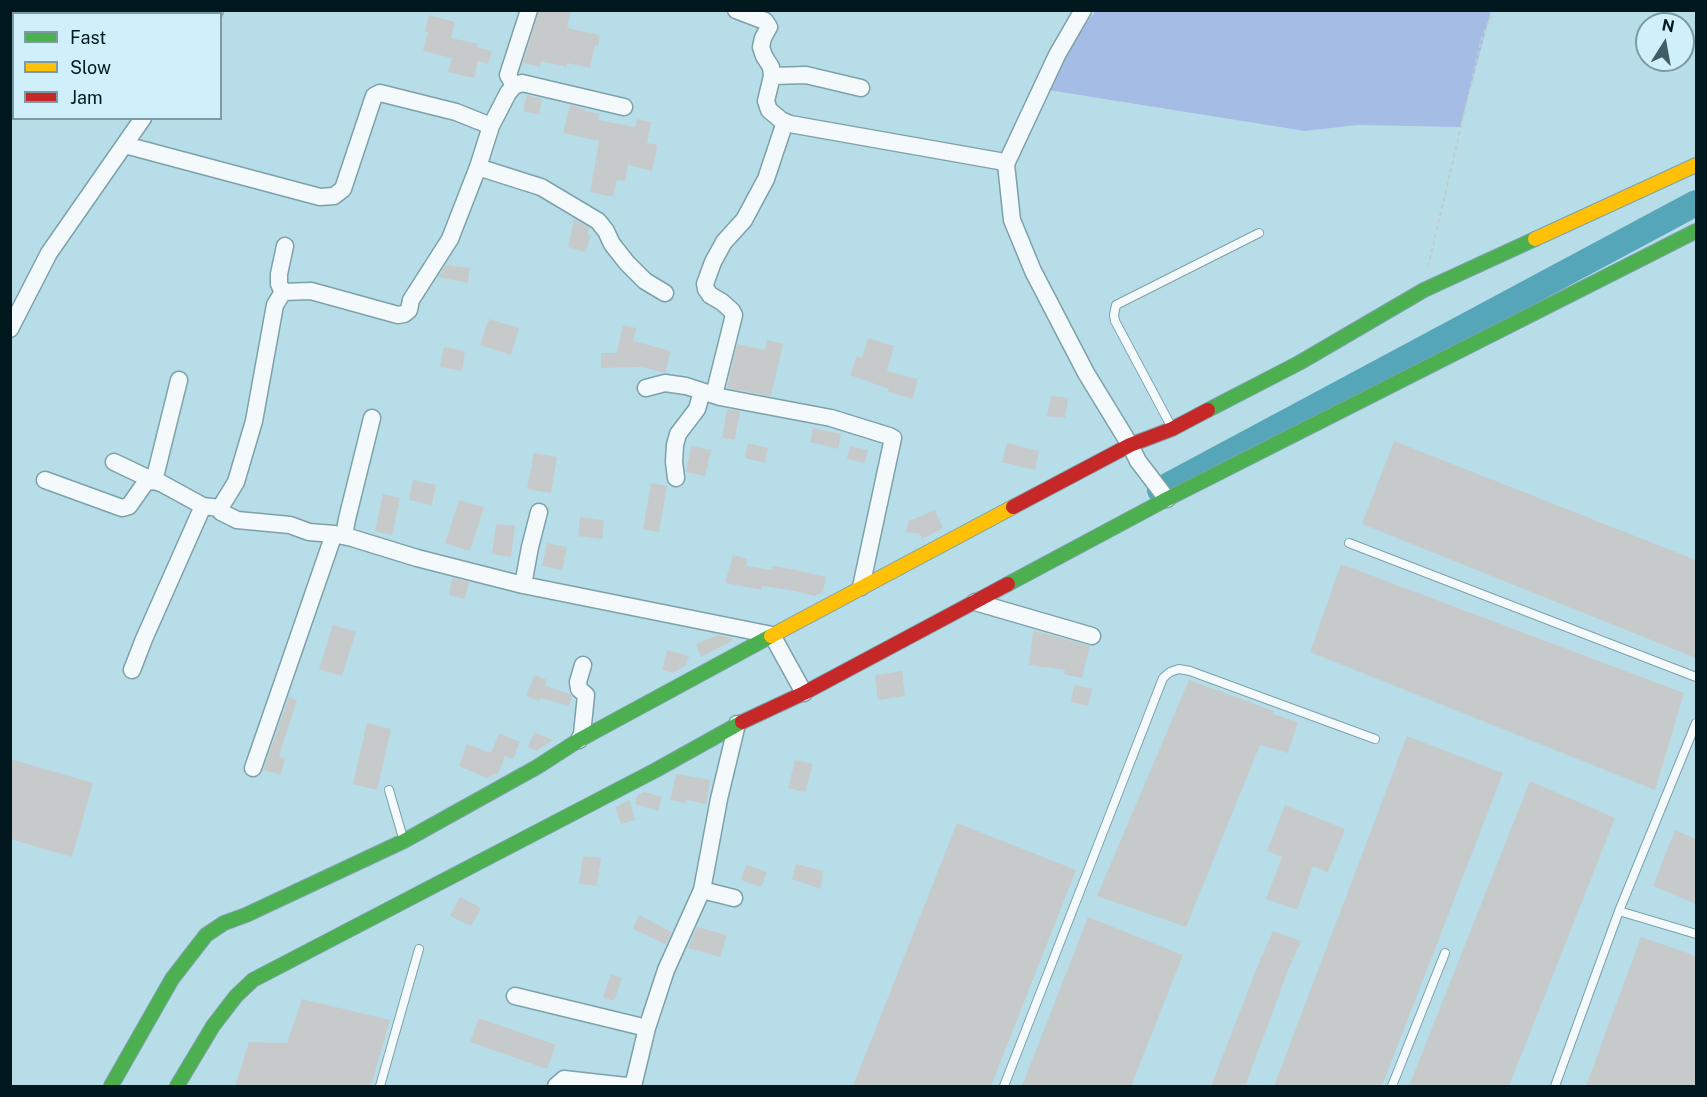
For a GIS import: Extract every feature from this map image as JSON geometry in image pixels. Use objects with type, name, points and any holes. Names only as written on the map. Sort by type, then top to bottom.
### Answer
[{"type":"street","points":[[514,86],[508,75],[529,10]]},
{"type":"street","points":[[736,10],[765,21],[769,27]]},
{"type":"street","points":[[774,10],[761,47],[771,67],[772,76],[766,101],[769,110],[785,122],[998,162]]},
{"type":"street","points":[[1083,10],[998,162],[1012,220],[1033,272],[1086,373],[1138,461],[1166,497]]},
{"type":"street","points":[[772,76],[806,75],[861,88]]},
{"type":"street","points":[[283,292],[311,291],[398,315],[404,314],[409,310],[411,300],[450,239],[491,126],[514,86],[522,83],[538,86],[624,107]]},
{"type":"street","points":[[125,145],[320,197],[334,196],[343,189],[374,96],[380,93],[456,112],[491,126]]},
{"type":"street","points":[[10,328],[49,253],[142,120]]},
{"type":"street","points":[[676,478],[674,462],[678,434],[708,393],[734,315],[722,302],[710,295],[705,284],[724,242],[744,220],[766,179],[785,122]]},
{"type":"street","points":[[111,1086],[172,979],[206,935],[224,922],[246,915],[404,842],[537,767],[579,740],[772,635],[1130,445],[1172,429],[1299,363],[1424,290],[1696,165]]},
{"type":"street","points":[[478,167],[541,187],[598,221],[627,263],[645,281],[665,293]]},
{"type":"street","points":[[177,1086],[213,1026],[236,996],[253,980],[656,770],[802,689],[975,602],[1166,497],[1696,231]]},
{"type":"street","points":[[283,292],[279,284],[279,274],[285,246]]},
{"type":"street","points":[[132,670],[144,639],[212,507],[236,482],[254,421],[275,306],[283,292]]},
{"type":"street","points":[[154,481],[179,380]]},
{"type":"street","points":[[646,388],[665,383],[686,386],[708,393],[831,418],[893,438],[861,587]]},
{"type":"street","points":[[253,768],[298,635],[346,519],[372,418]]},
{"type":"street","points":[[114,462],[237,520],[290,525],[309,532],[339,535],[523,585],[772,635]]},
{"type":"street","points":[[45,480],[122,508],[129,506],[146,482],[154,481]]},
{"type":"street","points":[[523,585],[538,512]]},
{"type":"street","points":[[975,602],[1092,636]]},
{"type":"street","points":[[772,635],[802,689]]},
{"type":"street","points":[[579,740],[582,734],[586,695],[579,689],[578,682],[583,666]]},
{"type":"street","points":[[556,1086],[564,1079],[626,1086],[634,1082],[647,1028],[670,960],[702,891],[719,799],[737,724]]},
{"type":"street","points":[[702,891],[734,898]]},
{"type":"street","points":[[515,996],[647,1028]]},
{"type":"lane","points":[[1172,429],[1115,321],[1116,305],[1259,233]]},
{"type":"lane","points":[[1349,543],[1696,677]]},
{"type":"lane","points":[[1004,1086],[1163,678],[1179,669],[1190,671],[1375,739]]},
{"type":"lane","points":[[1555,1086],[1619,911],[1696,723]]},
{"type":"lane","points":[[389,790],[404,842]]},
{"type":"lane","points":[[1619,911],[1696,934]]},
{"type":"lane","points":[[380,1086],[418,949]]},
{"type":"lane","points":[[1392,1086],[1445,953]]},
{"type":"path","points":[[1424,290],[1437,225],[1482,37],[1494,10]]},
{"type":"shaded area","points":[[1096,11],[1491,11],[1460,127],[1358,125],[1305,131],[1042,89],[1080,30]]},
{"type":"building","points":[[539,10],[571,10],[567,28],[600,35],[598,46],[595,45],[590,68],[567,63],[567,67],[541,61],[540,67],[523,63]]},
{"type":"building","points":[[429,15],[455,22],[451,38],[478,44],[477,47],[492,51],[488,64],[478,61],[474,78],[448,72],[452,58],[423,51],[428,32],[425,31]]},
{"type":"building","points":[[527,95],[542,99],[539,115],[523,111]]},
{"type":"building","points":[[570,105],[599,114],[598,120],[635,127],[637,119],[651,122],[647,143],[658,145],[652,171],[628,165],[625,181],[617,180],[613,197],[590,192],[599,141],[563,133]]},
{"type":"building","points":[[574,219],[589,228],[588,235],[591,235],[586,252],[568,247]]},
{"type":"building","points":[[446,265],[470,268],[468,283],[438,277]]},
{"type":"building","points":[[489,319],[519,328],[511,355],[480,345]]},
{"type":"building","points":[[623,325],[636,328],[633,341],[671,351],[665,373],[641,367],[601,368],[601,353],[617,353]]},
{"type":"building","points":[[868,338],[894,346],[887,371],[918,379],[913,399],[888,392],[889,389],[850,375],[857,356],[862,358]]},
{"type":"building","points":[[767,340],[783,344],[771,396],[727,388],[737,344],[765,350]]},
{"type":"building","points":[[444,347],[465,351],[462,371],[440,367]]},
{"type":"building","points":[[1051,396],[1068,398],[1065,418],[1047,416]]},
{"type":"building","points":[[727,409],[740,411],[735,440],[722,438]]},
{"type":"building","points":[[813,428],[841,434],[838,449],[810,442]]},
{"type":"building","points":[[1394,441],[1696,560],[1696,658],[1362,524]]},
{"type":"building","points":[[748,443],[768,448],[765,463],[745,458]]},
{"type":"building","points":[[1007,443],[1039,451],[1035,470],[1002,462]]},
{"type":"building","points":[[691,446],[711,450],[705,476],[686,472]]},
{"type":"building","points":[[850,446],[868,450],[865,463],[847,459]]},
{"type":"building","points":[[534,453],[557,457],[551,493],[527,489]]},
{"type":"building","points":[[413,480],[436,485],[432,505],[409,500]]},
{"type":"building","points":[[651,483],[667,486],[659,532],[643,529]]},
{"type":"building","points":[[383,494],[400,498],[392,535],[375,531]]},
{"type":"building","points":[[459,500],[484,507],[470,551],[445,543]]},
{"type":"building","points":[[935,510],[943,528],[922,539],[920,534],[906,532],[909,521]]},
{"type":"building","points":[[580,517],[604,520],[602,539],[578,536]]},
{"type":"building","points":[[496,524],[515,526],[511,557],[492,554]]},
{"type":"building","points":[[547,543],[567,547],[562,570],[542,566]]},
{"type":"building","points":[[733,555],[747,559],[746,566],[772,570],[773,566],[826,577],[823,592],[815,596],[790,590],[762,586],[762,590],[725,583]]},
{"type":"building","points":[[1341,564],[1684,693],[1655,790],[1310,652]]},
{"type":"building","points":[[452,578],[469,582],[465,599],[449,595]]},
{"type":"building","points":[[333,625],[356,632],[342,676],[319,669]]},
{"type":"building","points":[[1033,631],[1090,646],[1082,678],[1064,674],[1065,670],[1029,665]]},
{"type":"building","points":[[718,635],[733,640],[701,657],[696,644]]},
{"type":"building","points":[[667,650],[689,656],[686,665],[673,673],[662,670]]},
{"type":"building","points":[[902,671],[905,696],[878,700],[875,675]]},
{"type":"building","points":[[534,675],[547,680],[545,686],[570,694],[572,697],[569,706],[540,698],[539,701],[526,696]]},
{"type":"building","points":[[1189,680],[1298,722],[1288,753],[1260,745],[1186,927],[1097,896]]},
{"type":"building","points":[[1074,685],[1092,689],[1088,706],[1071,702]]},
{"type":"building","points":[[289,697],[297,700],[279,756],[285,758],[281,775],[263,770]]},
{"type":"building","points":[[367,723],[391,729],[377,790],[353,784]]},
{"type":"building","points":[[534,732],[553,740],[536,751],[528,747]]},
{"type":"building","points":[[499,733],[520,742],[513,759],[505,756],[499,772],[487,778],[459,766],[467,744],[491,753]]},
{"type":"building","points":[[1407,736],[1503,773],[1382,1086],[1274,1086]]},
{"type":"building","points":[[10,759],[93,783],[72,857],[10,839]]},
{"type":"building","points":[[795,760],[813,764],[805,792],[788,788]]},
{"type":"building","points":[[678,774],[710,780],[706,804],[687,800],[686,803],[670,800]]},
{"type":"building","points":[[1530,781],[1615,818],[1509,1086],[1409,1086]]},
{"type":"building","points":[[644,792],[662,797],[658,811],[635,804],[637,796]]},
{"type":"building","points":[[629,800],[635,820],[621,824],[615,807]]},
{"type":"building","points":[[1285,805],[1345,829],[1328,872],[1313,866],[1297,910],[1266,899],[1282,857],[1267,851]]},
{"type":"building","points":[[957,823],[1076,870],[991,1086],[853,1086]]},
{"type":"building","points":[[1675,830],[1696,839],[1696,904],[1653,886]]},
{"type":"building","points":[[583,856],[601,858],[597,886],[579,884]]},
{"type":"building","points":[[796,864],[823,871],[821,889],[792,879]]},
{"type":"building","points":[[746,865],[767,872],[761,887],[741,880]]},
{"type":"building","points":[[460,897],[481,908],[471,926],[450,916]]},
{"type":"building","points":[[639,915],[672,932],[665,944],[633,929]]},
{"type":"building","points":[[1088,917],[1183,955],[1131,1086],[1022,1086]]},
{"type":"building","points":[[697,927],[727,935],[720,957],[688,948]]},
{"type":"building","points":[[1273,931],[1301,941],[1245,1086],[1211,1086],[1258,965]]},
{"type":"building","points":[[1641,937],[1696,956],[1696,1086],[1586,1086]]},
{"type":"building","points":[[611,974],[622,978],[614,1001],[603,997]]},
{"type":"building","points":[[302,999],[390,1020],[371,1086],[235,1086],[249,1042],[287,1043]]},
{"type":"building","points":[[479,1018],[556,1045],[547,1069],[470,1042]]},
{"type":"waterway","points":[[1160,490],[1696,203]]},
{"type":"traffic: fast","points":[[1008,584],[1167,499],[1696,231]]},
{"type":"traffic: fast","points":[[1208,410],[1299,363],[1424,290],[1535,239]]},
{"type":"traffic: fast","points":[[111,1086],[172,979],[206,935],[224,923],[246,915],[404,841],[537,767],[579,740],[771,636]]},
{"type":"traffic: fast","points":[[177,1086],[213,1026],[236,996],[253,980],[656,770],[742,722]]},
{"type":"traffic: slow","points":[[1535,239],[1696,165]]},
{"type":"traffic: slow","points":[[771,636],[1013,507]]},
{"type":"traffic: jam","points":[[1013,507],[1130,445],[1172,429],[1208,410]]},
{"type":"traffic: jam","points":[[742,722],[804,693],[1008,584]]}]
